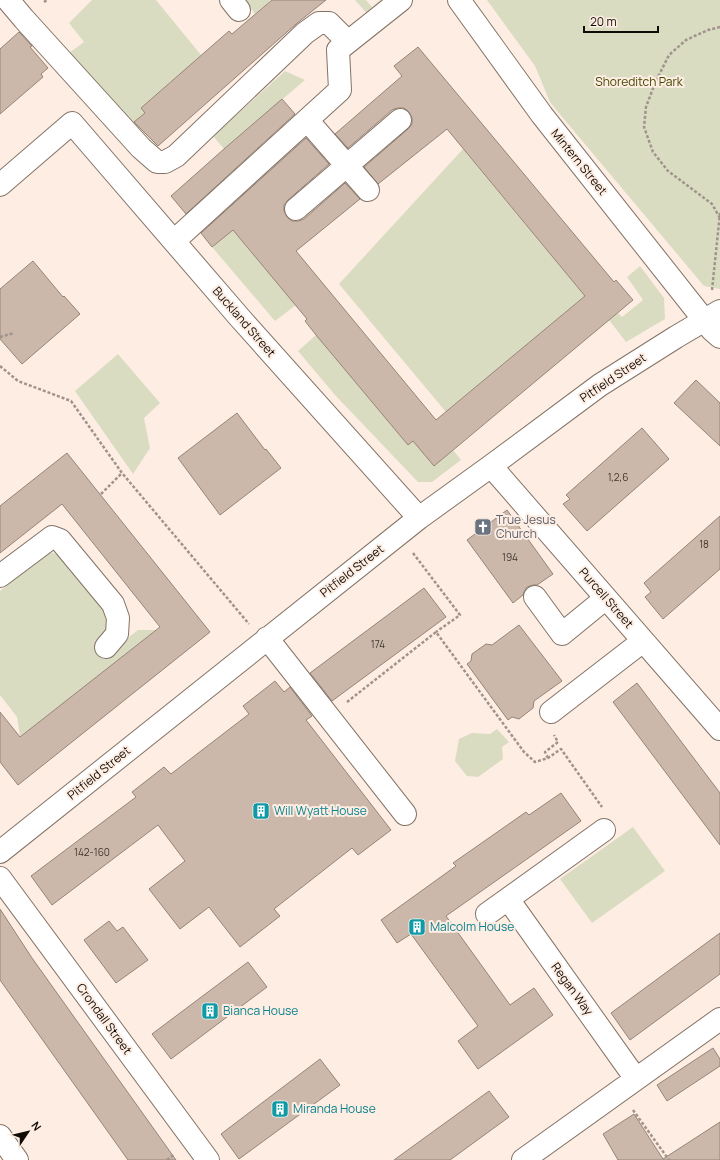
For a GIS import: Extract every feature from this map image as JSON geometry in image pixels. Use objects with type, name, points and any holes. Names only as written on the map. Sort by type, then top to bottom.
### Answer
[{"type":"street","points":[[8,0],[141,148],[158,162],[166,162],[176,156],[305,33],[319,23],[329,23],[348,42]]},
{"type":"street","points":[[174,241],[340,90],[338,50],[401,0]]},
{"type":"street","name":"Mintern Street","points":[[458,0],[542,115],[712,308],[720,336]]},
{"type":"street","points":[[307,120],[368,190]]},
{"type":"street","points":[[296,209],[400,120]]},
{"type":"street","name":"Buckland Street","points":[[0,185],[72,123],[240,318],[419,518]]},
{"type":"street","name":"Pitfield Street","points":[[0,852],[419,518],[600,385],[712,308]]},
{"type":"street","name":"Purcell Street","points":[[491,466],[720,729]]},
{"type":"street","points":[[0,576],[52,537],[60,540],[113,604],[118,618],[117,634],[106,647]]},
{"type":"street","points":[[535,597],[562,634],[606,598]]},
{"type":"street","points":[[265,640],[329,716],[405,814]]},
{"type":"street","points":[[551,712],[643,641]]},
{"type":"street","points":[[487,914],[604,830]]},
{"type":"street","name":"Crondall Street","points":[[0,878],[208,1160]]},
{"type":"street","name":"Regan Way","points":[[508,900],[628,1084]]},
{"type":"street","points":[[523,1160],[720,1019]]},
{"type":"street","points":[[0,1136],[17,1160]]},
{"type":"path","points":[[720,27],[708,30],[686,40],[669,55],[648,101],[644,127],[653,152],[668,171],[712,204],[720,218]]},
{"type":"path","points":[[712,308],[720,213]]},
{"type":"path","points":[[0,337],[14,333]]},
{"type":"path","points":[[0,366],[18,381],[71,401],[122,473],[265,640]]},
{"type":"path","points":[[100,494],[122,473]]},
{"type":"path","points":[[329,716],[460,615],[399,534]]},
{"type":"path","points":[[436,632],[524,752],[535,762],[548,758],[560,749],[612,822],[604,830]]},
{"type":"path","points":[[548,758],[545,752],[556,744]]},
{"type":"path","points":[[628,1084],[669,1160]]},
{"type":"green space","points":[[92,0],[156,0],[201,55],[194,61],[198,66],[176,77],[141,108],[145,113],[132,124],[69,53],[84,42],[69,23]]},
{"type":"green space","points":[[245,0],[269,0],[270,1],[255,14]]},
{"type":"green space","points":[[355,0],[366,0],[372,7],[380,0],[396,0],[372,19]]},
{"type":"green space","name":"Shoreditch Park","points":[[487,0],[720,0],[720,289],[704,286],[558,112],[550,102],[535,66]]},
{"type":"green space","points":[[285,71],[305,80],[224,149],[213,136]]},
{"type":"green space","points":[[463,149],[585,296],[446,412],[339,284]]},
{"type":"green space","points":[[274,194],[297,223],[269,219],[243,242],[296,305],[275,321],[212,247]]},
{"type":"green space","points":[[640,266],[664,298],[665,319],[626,342],[609,320],[618,313],[622,317],[643,300],[627,277]]},
{"type":"green space","points":[[316,335],[408,445],[413,441],[453,450],[461,460],[432,482],[418,482],[335,395],[298,351]]},
{"type":"green space","points":[[118,354],[160,403],[144,418],[150,448],[133,474],[75,391]]},
{"type":"green space","points":[[49,552],[61,555],[110,617],[107,654],[138,630],[156,630],[20,737],[17,717],[0,695],[0,591]]},
{"type":"green space","points":[[497,729],[509,742],[502,747],[503,759],[478,777],[467,776],[455,761],[459,739],[472,733],[490,734]]},
{"type":"green space","points":[[633,827],[665,871],[592,923],[560,879]]},
{"type":"building","points":[[272,0],[326,0],[296,24],[158,146],[134,122],[145,113],[141,108],[229,31],[232,34]]},
{"type":"building","points":[[19,32],[32,46],[30,47],[48,68],[41,74],[43,77],[0,114],[0,49]]},
{"type":"building","points":[[418,47],[614,282],[616,280],[633,300],[434,466],[413,441],[408,445],[316,335],[305,321],[307,319],[233,230],[212,247],[201,233],[306,138],[329,164],[284,205],[284,211],[287,217],[292,221],[304,219],[345,183],[360,199],[296,251],[436,420],[585,296],[447,129],[378,184],[364,167],[408,129],[412,124],[412,118],[409,112],[404,108],[392,110],[348,148],[335,134],[402,76],[394,66]]},
{"type":"building","points":[[282,99],[295,114],[186,214],[171,196]]},
{"type":"building","points":[[33,261],[63,297],[64,296],[80,314],[22,364],[0,339],[0,289]]},
{"type":"building","points":[[696,380],[720,403],[720,446],[674,403]]},
{"type":"building","points":[[237,413],[265,450],[266,449],[281,468],[220,515],[178,458]]},
{"type":"building","points":[[642,428],[669,459],[587,531],[563,504],[570,499],[566,495]]},
{"type":"building","points":[[67,453],[210,632],[18,785],[0,762],[0,712],[20,737],[160,627],[62,504],[0,553],[0,506]]},
{"type":"building","points":[[507,510],[553,574],[537,585],[527,587],[523,595],[513,603],[467,540]]},
{"type":"building","points":[[720,516],[720,569],[663,619],[645,597],[651,592],[644,583]]},
{"type":"building","points":[[424,588],[446,617],[332,701],[310,673]]},
{"type":"building","points":[[519,625],[562,681],[534,701],[533,708],[519,719],[512,717],[508,720],[467,664],[471,661],[472,654],[486,644],[492,645]]},
{"type":"building","name":"Will Wyatt House","points":[[275,681],[284,692],[290,687],[312,716],[306,720],[391,830],[358,855],[352,848],[274,909],[280,916],[240,947],[209,907],[180,929],[149,889],[185,861],[158,825],[52,905],[31,876],[136,797],[132,792],[164,767],[171,774],[249,714],[243,706]]},
{"type":"building","points":[[637,683],[720,793],[720,845],[613,702]]},
{"type":"building","name":"Malcolm House","points":[[561,793],[581,821],[446,916],[510,1005],[534,988],[553,1015],[478,1069],[458,1041],[478,1026],[411,934],[397,943],[381,920],[456,866],[453,863],[526,812],[529,815]]},
{"type":"building","points":[[0,909],[32,958],[176,1160],[128,1160],[0,980]]},
{"type":"building","points":[[109,921],[117,931],[123,927],[148,960],[116,983],[84,940]]},
{"type":"building","points":[[720,933],[720,974],[630,1040],[611,1013]]},
{"type":"building","name":"Bianca House","points":[[248,962],[267,987],[171,1059],[152,1034]]},
{"type":"building","points":[[713,1048],[720,1059],[720,1066],[667,1101],[657,1085]]},
{"type":"building","name":"Miranda House","points":[[320,1059],[340,1085],[239,1159],[221,1134]]},
{"type":"building","points":[[489,1091],[509,1117],[450,1160],[394,1160]]},
{"type":"building","points":[[634,1114],[663,1159],[720,1122],[720,1160],[618,1160],[603,1134]]},
{"type":"place","name":"True Jesus Church","points":[[483,527]]},
{"type":"place","name":"Will Wyatt House","points":[[261,811]]},
{"type":"place","name":"Malcolm House","points":[[417,927]]},
{"type":"place","name":"Bianca House","points":[[210,1011]]},
{"type":"place","name":"Miranda House","points":[[280,1109]]}]
